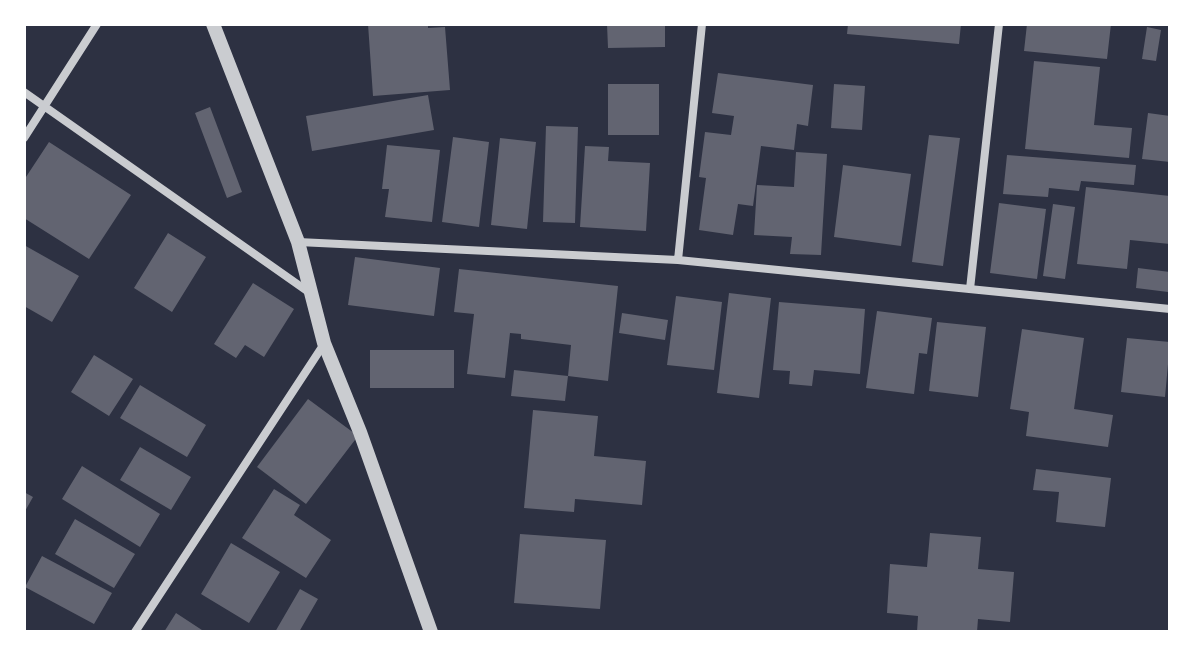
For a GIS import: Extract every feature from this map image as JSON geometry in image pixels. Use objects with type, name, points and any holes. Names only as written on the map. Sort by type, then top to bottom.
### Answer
[{"type":"street","points":[[24,138],[97,24]]},
{"type":"street","points":[[213,24],[298,242],[324,343],[360,432],[431,632]]},
{"type":"street","points":[[678,260],[702,24]]},
{"type":"street","points":[[970,289],[999,24]]},
{"type":"street","points":[[24,92],[310,293]]},
{"type":"street","points":[[298,242],[678,260],[1170,309]]},
{"type":"street","points":[[135,632],[324,343]]},
{"type":"building","points":[[368,24],[445,27],[450,90],[373,96]]},
{"type":"building","points":[[607,24],[665,24],[665,47],[608,48]]},
{"type":"building","points":[[848,24],[961,24],[959,44],[847,34]]},
{"type":"building","points":[[1027,24],[1111,24],[1107,59],[1024,51]]},
{"type":"building","points":[[1147,27],[1161,30],[1156,61],[1142,59]]},
{"type":"building","points":[[1034,61],[1100,67],[1094,125],[1132,128],[1129,158],[1025,149]]},
{"type":"building","points":[[718,73],[813,85],[808,126],[797,124],[794,150],[761,146],[753,206],[738,204],[733,235],[699,230],[706,178],[699,177],[705,132],[731,135],[734,116],[712,113]]},
{"type":"building","points":[[608,84],[659,84],[659,135],[608,135]]},
{"type":"building","points":[[834,84],[865,86],[862,130],[831,128]]},
{"type":"building","points":[[428,95],[434,130],[312,151],[306,116]]},
{"type":"building","points":[[210,107],[242,192],[227,198],[195,113]]},
{"type":"building","points":[[1148,113],[1170,116],[1170,162],[1142,159]]},
{"type":"building","points":[[546,126],[578,127],[575,223],[543,222]]},
{"type":"building","points":[[929,135],[960,138],[943,266],[912,262]]},
{"type":"building","points":[[453,137],[489,142],[479,227],[442,222]]},
{"type":"building","points":[[500,138],[536,142],[527,229],[491,225]]},
{"type":"building","points":[[49,142],[131,195],[89,259],[24,218],[24,180]]},
{"type":"building","points":[[387,145],[440,150],[432,222],[385,217],[389,189],[382,189]]},
{"type":"building","points":[[585,146],[609,147],[608,161],[650,163],[646,231],[580,227]]},
{"type":"building","points":[[796,152],[827,154],[821,255],[790,254],[792,237],[754,235],[757,185],[794,187]]},
{"type":"building","points":[[1007,155],[1136,165],[1134,185],[1081,181],[1079,191],[1049,188],[1048,197],[1003,194]]},
{"type":"building","points":[[843,165],[911,174],[901,246],[834,237]]},
{"type":"building","points":[[1086,187],[1170,196],[1170,244],[1130,240],[1127,269],[1077,264]]},
{"type":"building","points":[[999,203],[1046,209],[1037,279],[990,273]]},
{"type":"building","points":[[1053,204],[1075,207],[1065,279],[1043,276]]},
{"type":"building","points":[[168,233],[206,257],[172,312],[134,288]]},
{"type":"building","points":[[24,245],[79,276],[52,322],[24,306]]},
{"type":"building","points":[[355,257],[440,268],[434,316],[348,305]]},
{"type":"building","points":[[1138,268],[1170,272],[1168,292],[1136,288]]},
{"type":"building","points":[[459,269],[618,286],[608,381],[568,376],[571,345],[521,339],[521,334],[510,333],[505,378],[467,374],[474,314],[454,312]]},
{"type":"building","points":[[253,283],[294,309],[264,357],[245,345],[236,358],[214,344]]},
{"type":"building","points":[[729,293],[771,298],[759,398],[717,393]]},
{"type":"building","points":[[676,296],[722,302],[714,370],[667,365]]},
{"type":"building","points":[[779,302],[865,309],[860,374],[814,370],[812,386],[789,384],[790,371],[773,370]]},
{"type":"building","points":[[877,311],[932,318],[927,354],[919,353],[914,394],[866,388]]},
{"type":"building","points":[[622,313],[668,320],[665,340],[619,333]]},
{"type":"building","points":[[937,322],[986,327],[978,397],[929,391]]},
{"type":"building","points":[[1022,329],[1084,338],[1074,409],[1113,415],[1108,447],[1026,436],[1029,412],[1010,409]]},
{"type":"building","points":[[1127,338],[1170,342],[1165,397],[1121,392]]},
{"type":"building","points":[[370,350],[454,350],[454,388],[370,388]]},
{"type":"building","points":[[94,355],[133,379],[109,416],[71,392]]},
{"type":"building","points":[[514,370],[568,376],[565,401],[511,396]]},
{"type":"building","points":[[140,385],[206,425],[187,457],[120,418]]},
{"type":"building","points":[[308,399],[358,436],[306,504],[257,467]]},
{"type":"building","points":[[533,410],[598,416],[594,456],[646,461],[642,505],[575,499],[574,512],[524,508]]},
{"type":"building","points":[[140,447],[191,477],[171,510],[120,480]]},
{"type":"building","points":[[82,466],[160,514],[140,547],[62,499]]},
{"type":"building","points":[[1036,469],[1111,478],[1105,527],[1056,522],[1059,492],[1033,490]]},
{"type":"building","points":[[274,489],[300,505],[294,515],[331,540],[306,578],[242,538]]},
{"type":"building","points":[[24,492],[33,497],[24,513]]},
{"type":"building","points":[[75,519],[135,554],[114,588],[55,554]]},
{"type":"building","points":[[930,533],[981,537],[978,569],[1014,572],[1010,622],[978,619],[977,632],[917,632],[918,616],[887,613],[890,564],[927,567]]},
{"type":"building","points":[[520,534],[606,540],[600,609],[514,603]]},
{"type":"building","points":[[231,543],[280,572],[249,623],[201,594]]},
{"type":"building","points":[[42,556],[112,593],[94,624],[25,587]]},
{"type":"building","points":[[300,589],[318,599],[299,632],[275,632]]},
{"type":"building","points":[[176,613],[205,632],[164,632]]}]
